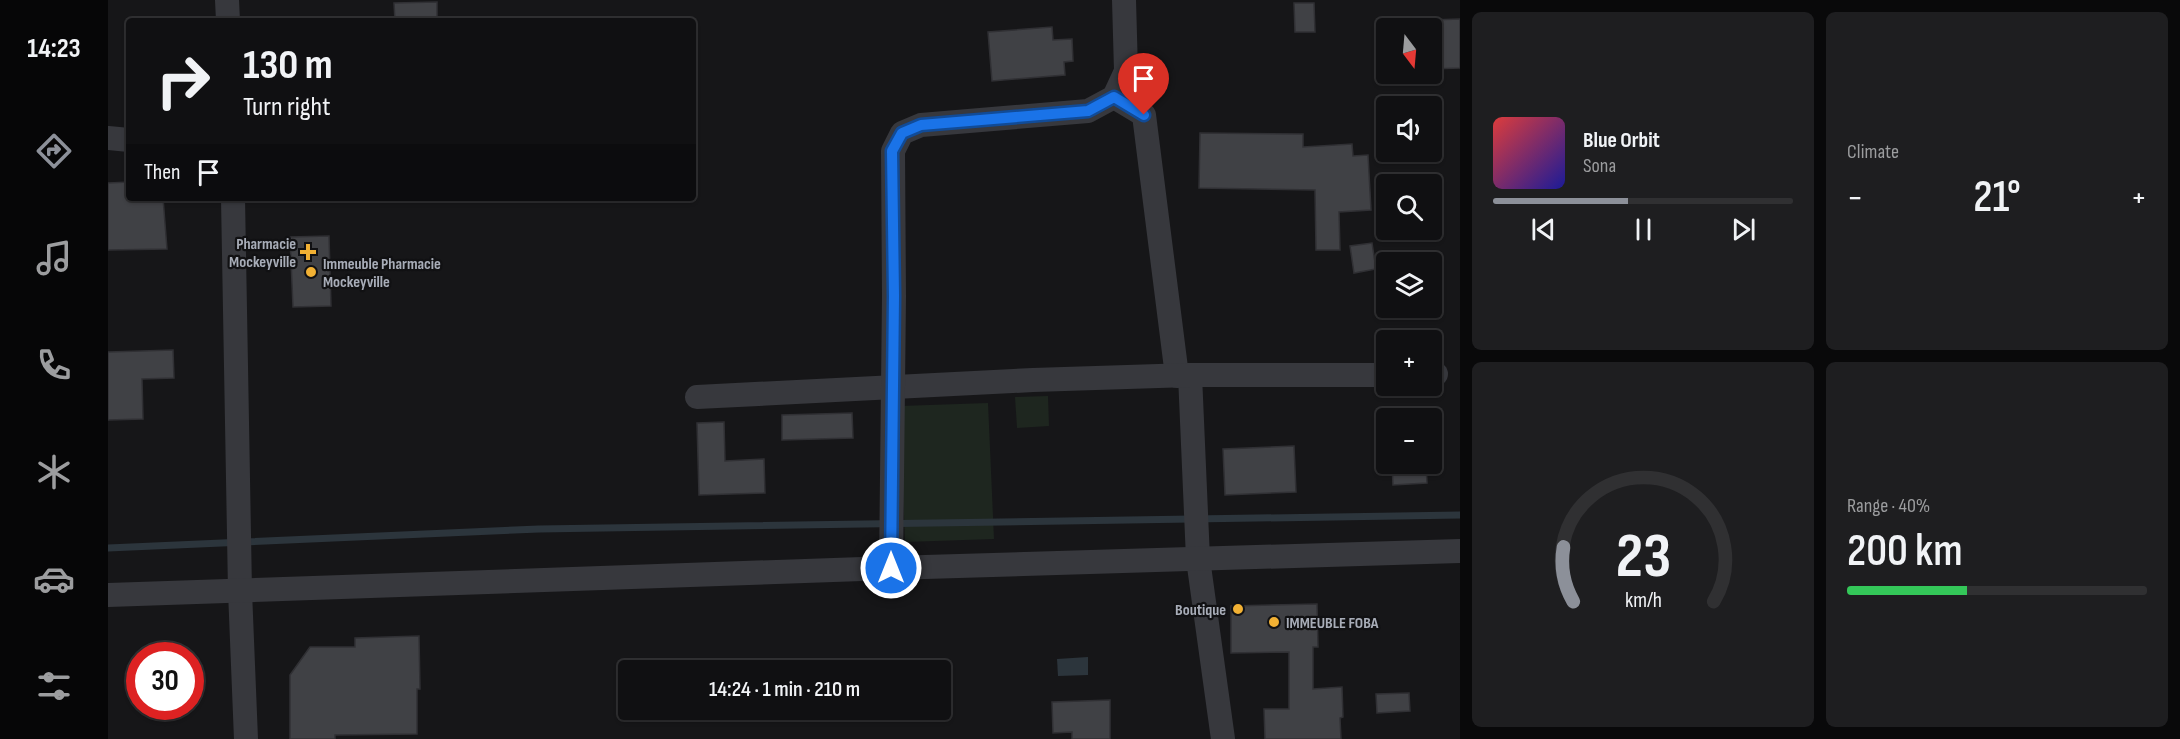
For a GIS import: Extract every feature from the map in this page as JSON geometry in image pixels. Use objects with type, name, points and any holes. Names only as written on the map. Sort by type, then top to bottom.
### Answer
[{"type":"street","points":[[227,0],[228,18]]},
{"type":"street","points":[[891,568],[891,387],[894,296],[892,151],[902,133],[921,125],[1088,111],[1114,97],[1126,71],[1124,0]]},
{"type":"street","points":[[1114,97],[1144,115],[1183,375],[1198,559],[1223,739]]},
{"type":"street","points":[[108,138],[126,140]]},
{"type":"street","points":[[233,201],[240,591],[246,739]]},
{"type":"street","points":[[697,398],[1033,380],[1183,375],[1376,375]]},
{"type":"street","points":[[108,595],[1460,551]]},
{"type":"shaded area","points":[[1048,396],[1049,426],[1017,428],[1015,397]]},
{"type":"shaded area","points":[[988,403],[994,539],[905,542],[900,406]]},
{"type":"shaded area","points":[[1088,657],[1088,675],[1058,676],[1057,659]]},
{"type":"building","points":[[437,2],[437,18],[395,18],[394,3]]},
{"type":"building","points":[[1294,3],[1314,3],[1315,32],[1295,32]]},
{"type":"building","points":[[1460,19],[1460,68],[1442,69],[1442,20]]},
{"type":"building","points":[[1052,27],[1053,40],[1072,39],[1073,61],[1064,62],[1065,75],[992,81],[988,32]]},
{"type":"building","points":[[1200,133],[1303,134],[1303,147],[1352,144],[1353,156],[1368,155],[1371,210],[1339,212],[1340,250],[1316,250],[1315,190],[1199,188]]},
{"type":"building","points":[[126,182],[126,201],[163,201],[167,249],[108,250],[108,183]]},
{"type":"building","name":"Immeuble Pharmacie Mockeyville","points":[[329,236],[331,306],[293,307],[290,237]]},
{"type":"building","points":[[1372,243],[1376,269],[1354,273],[1350,246]]},
{"type":"building","points":[[173,350],[174,378],[142,379],[143,419],[108,420],[108,352]]},
{"type":"building","points":[[852,413],[853,438],[782,440],[782,415]]},
{"type":"building","points":[[724,422],[725,461],[764,459],[765,493],[699,495],[697,423]]},
{"type":"building","points":[[1294,446],[1296,492],[1225,495],[1223,449]]},
{"type":"building","points":[[1392,474],[1427,474],[1427,483],[1393,485]]},
{"type":"building","points":[[1317,604],[1318,647],[1313,647],[1313,689],[1342,687],[1341,739],[1265,739],[1264,709],[1289,709],[1289,652],[1231,653],[1231,606]]},
{"type":"building","points":[[419,636],[420,689],[417,689],[417,734],[335,735],[335,739],[290,739],[290,675],[310,647],[355,647],[355,638]]},
{"type":"building","points":[[1409,693],[1410,711],[1377,713],[1376,694]]},
{"type":"building","points":[[1110,700],[1110,739],[1072,739],[1072,732],[1053,733],[1052,702]]},
{"type":"waterway","points":[[108,548],[539,529],[1460,515]]},
{"type":"place","name":"Pharmacie Mockeyville","points":[[308,252]]},
{"type":"place","name":"Immeuble Pharmacie Mockeyville","points":[[311,272]]},
{"type":"place","name":"Boutique","points":[[1238,609]]},
{"type":"place","name":"IMMEUBLE FOBA","points":[[1274,622]]},
{"type":"route","points":[[891,568],[891,387],[894,296],[892,151],[902,133],[921,125],[1088,111],[1114,97],[1144,115]]}]
